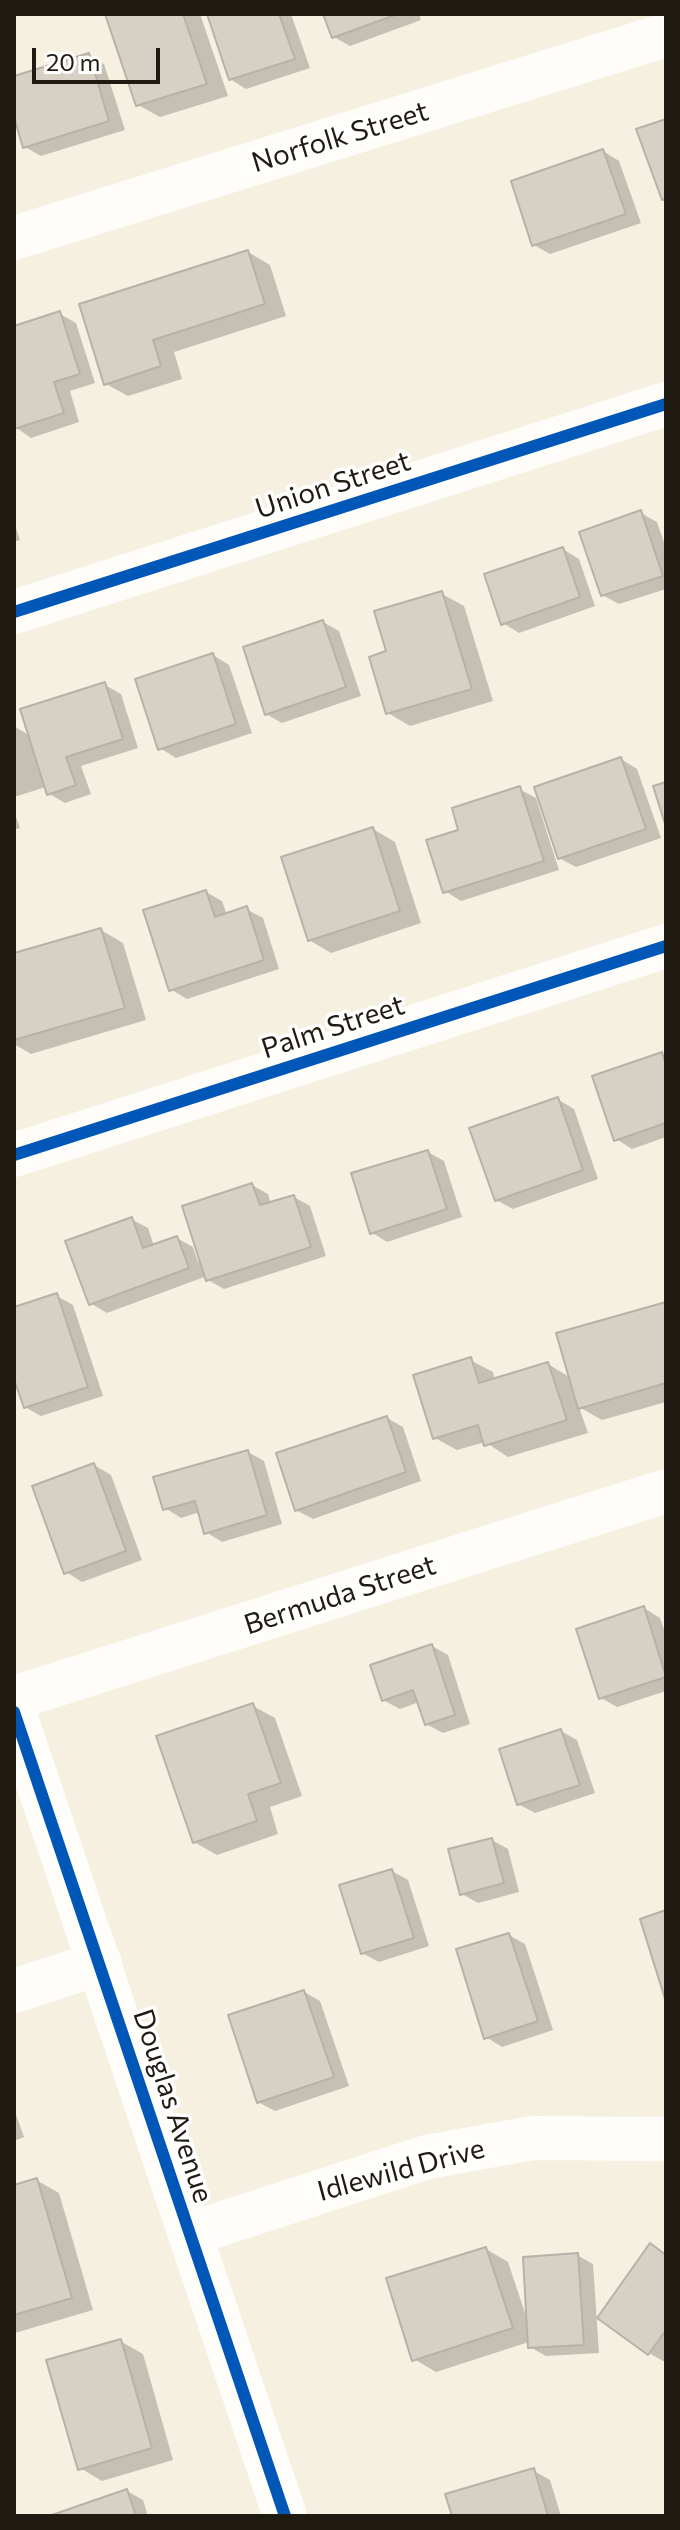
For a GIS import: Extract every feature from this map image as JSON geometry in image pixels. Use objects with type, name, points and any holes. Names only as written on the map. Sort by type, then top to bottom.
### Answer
[{"type":"street","name":"Norfolk Street","points":[[14,238],[666,35]]},
{"type":"street","name":"Union Street","points":[[14,612],[666,404]]},
{"type":"street","name":"Palm Street","points":[[14,1155],[666,946]]},
{"type":"street","name":"Bermuda Street","points":[[14,1698],[666,1491]]},
{"type":"street","name":"Douglas Avenue","points":[[14,1712],[285,2516]]},
{"type":"street","points":[[14,1991],[100,1963]]},
{"type":"street","name":"Idlewild Drive","points":[[190,2234],[427,2157],[533,2138],[666,2139]]},
{"type":"building","points":[[105,14],[183,14],[207,84],[136,106]]},
{"type":"building","points":[[207,14],[279,14],[295,59],[229,80]]},
{"type":"building","points":[[323,14],[398,14],[332,38]]},
{"type":"building","points":[[89,53],[109,121],[23,148],[14,117],[14,76]]},
{"type":"building","points":[[666,119],[666,199],[662,200],[636,129]]},
{"type":"building","points":[[603,149],[626,214],[532,246],[511,181]]},
{"type":"building","points":[[248,250],[265,304],[153,340],[161,366],[104,385],[79,304]]},
{"type":"building","points":[[60,311],[80,374],[54,382],[64,413],[14,429],[14,326]]},
{"type":"building","points":[[641,510],[663,576],[601,596],[579,532]]},
{"type":"building","points":[[563,547],[580,597],[501,625],[484,574]]},
{"type":"building","points":[[442,591],[472,689],[386,714],[369,657],[386,651],[374,611]]},
{"type":"building","points":[[323,620],[346,687],[265,715],[243,647]]},
{"type":"building","points":[[213,653],[236,724],[158,750],[135,679]]},
{"type":"building","points":[[105,682],[123,739],[66,757],[76,785],[47,795],[20,709]]},
{"type":"building","points":[[621,757],[646,829],[558,859],[534,787]]},
{"type":"building","points":[[666,782],[666,827],[653,786]]},
{"type":"building","points":[[520,786],[544,861],[443,893],[426,840],[458,830],[452,808]]},
{"type":"building","points":[[373,827],[400,911],[308,941],[281,857]]},
{"type":"building","points":[[206,890],[215,917],[247,906],[264,960],[169,991],[143,910]]},
{"type":"building","points":[[101,928],[125,1008],[14,1040],[14,953]]},
{"type":"building","points":[[662,1052],[666,1065],[666,1123],[614,1141],[592,1076]]},
{"type":"building","points":[[558,1097],[583,1170],[495,1201],[469,1128]]},
{"type":"building","points":[[428,1150],[447,1209],[370,1234],[351,1173]]},
{"type":"building","points":[[252,1183],[260,1205],[294,1195],[311,1247],[206,1281],[182,1206]]},
{"type":"building","points":[[132,1217],[143,1248],[177,1236],[189,1268],[89,1305],[65,1241]]},
{"type":"building","points":[[57,1293],[88,1387],[24,1408],[14,1379],[14,1307]]},
{"type":"building","points":[[666,1302],[666,1383],[578,1409],[556,1333]]},
{"type":"building","points":[[471,1357],[479,1383],[548,1362],[567,1420],[484,1446],[478,1425],[433,1439],[413,1375]]},
{"type":"building","points":[[387,1416],[406,1472],[295,1511],[276,1453]]},
{"type":"building","points":[[248,1450],[267,1515],[204,1534],[195,1501],[163,1510],[153,1477]]},
{"type":"building","points":[[94,1463],[126,1551],[64,1574],[32,1486]]},
{"type":"building","points":[[644,1606],[666,1677],[599,1699],[576,1629]]},
{"type":"building","points":[[432,1644],[455,1715],[425,1725],[413,1690],[382,1701],[370,1665]]},
{"type":"building","points":[[253,1703],[281,1783],[248,1794],[257,1821],[193,1843],[156,1736]]},
{"type":"building","points":[[561,1729],[580,1785],[517,1805],[499,1749]]},
{"type":"building","points":[[492,1838],[504,1883],[460,1895],[448,1849]]},
{"type":"building","points":[[392,1869],[414,1938],[361,1954],[339,1885]]},
{"type":"building","points":[[666,1910],[666,2002],[640,1919]]},
{"type":"building","points":[[509,1933],[538,2021],[484,2039],[456,1949]]},
{"type":"building","points":[[304,1990],[334,2077],[257,2103],[228,2015]]},
{"type":"building","points":[[37,2178],[72,2298],[14,2315],[14,2185]]},
{"type":"building","points":[[650,2243],[666,2255],[666,2330],[648,2355],[597,2318]]},
{"type":"building","points":[[486,2247],[513,2328],[412,2361],[386,2278]]},
{"type":"building","points":[[578,2253],[584,2345],[528,2348],[523,2257]]},
{"type":"building","points":[[121,2339],[152,2448],[78,2470],[46,2360]]},
{"type":"building","points":[[534,2468],[548,2516],[452,2516],[445,2494]]},
{"type":"building","points":[[127,2489],[136,2516],[49,2516]]},
{"type":"cycle path","points":[[14,612],[666,404]]},
{"type":"cycle path","points":[[14,1155],[666,946]]},
{"type":"cycle path","points":[[14,1712],[285,2516]]}]
